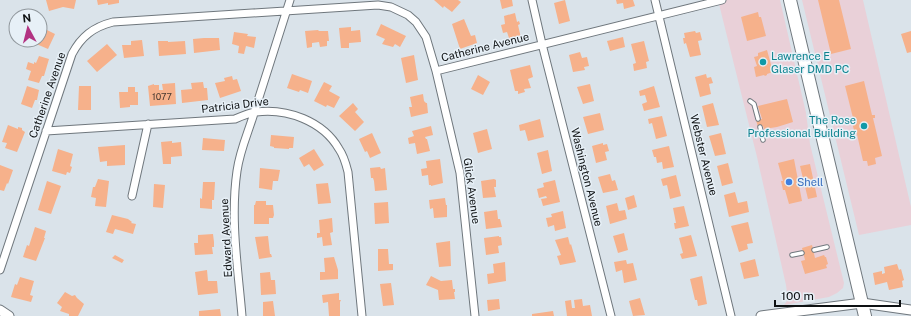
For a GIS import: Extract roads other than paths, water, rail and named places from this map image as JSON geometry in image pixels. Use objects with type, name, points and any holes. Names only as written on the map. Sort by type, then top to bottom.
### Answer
[{"type":"main road","points":[[790,0],[865,316]]},
{"type":"street","name":"Edward Avenue","points":[[242,316],[234,225],[234,198],[240,153],[255,112],[290,0]]},
{"type":"street","name":"Washington Avenue","points":[[532,0],[611,316]]},
{"type":"street","name":"Webster Avenue","points":[[655,0],[731,316]]},
{"type":"street","name":"Catherine Avenue","points":[[0,270],[72,54],[81,40],[93,29],[104,24],[113,22],[378,5],[391,7],[401,11],[416,22],[426,38],[436,71],[722,0]]},
{"type":"street","name":"Glick Avenue","points":[[436,71],[462,182],[475,316]]},
{"type":"street","name":"Patricia Drive","points":[[46,131],[235,119],[255,112],[280,111],[314,124],[332,139],[344,156],[348,172],[362,316]]},
{"type":"street","points":[[132,196],[148,124]]},
{"type":"street","points":[[761,316],[862,303],[911,310]]},
{"type":"street","points":[[0,310],[9,316]]},
{"type":"lane","points":[[750,101],[754,104],[758,119]]},
{"type":"lane","points":[[760,127],[763,140]]},
{"type":"lane","points":[[814,250],[827,247]]},
{"type":"lane","points":[[792,255],[802,253]]},
{"type":"place","name":"Lawrence E Glaser DMD PC","points":[[763,62]]},
{"type":"place","name":"The Rose Professional Building","points":[[864,126]]},
{"type":"place","name":"Shell","points":[[789,182]]}]
